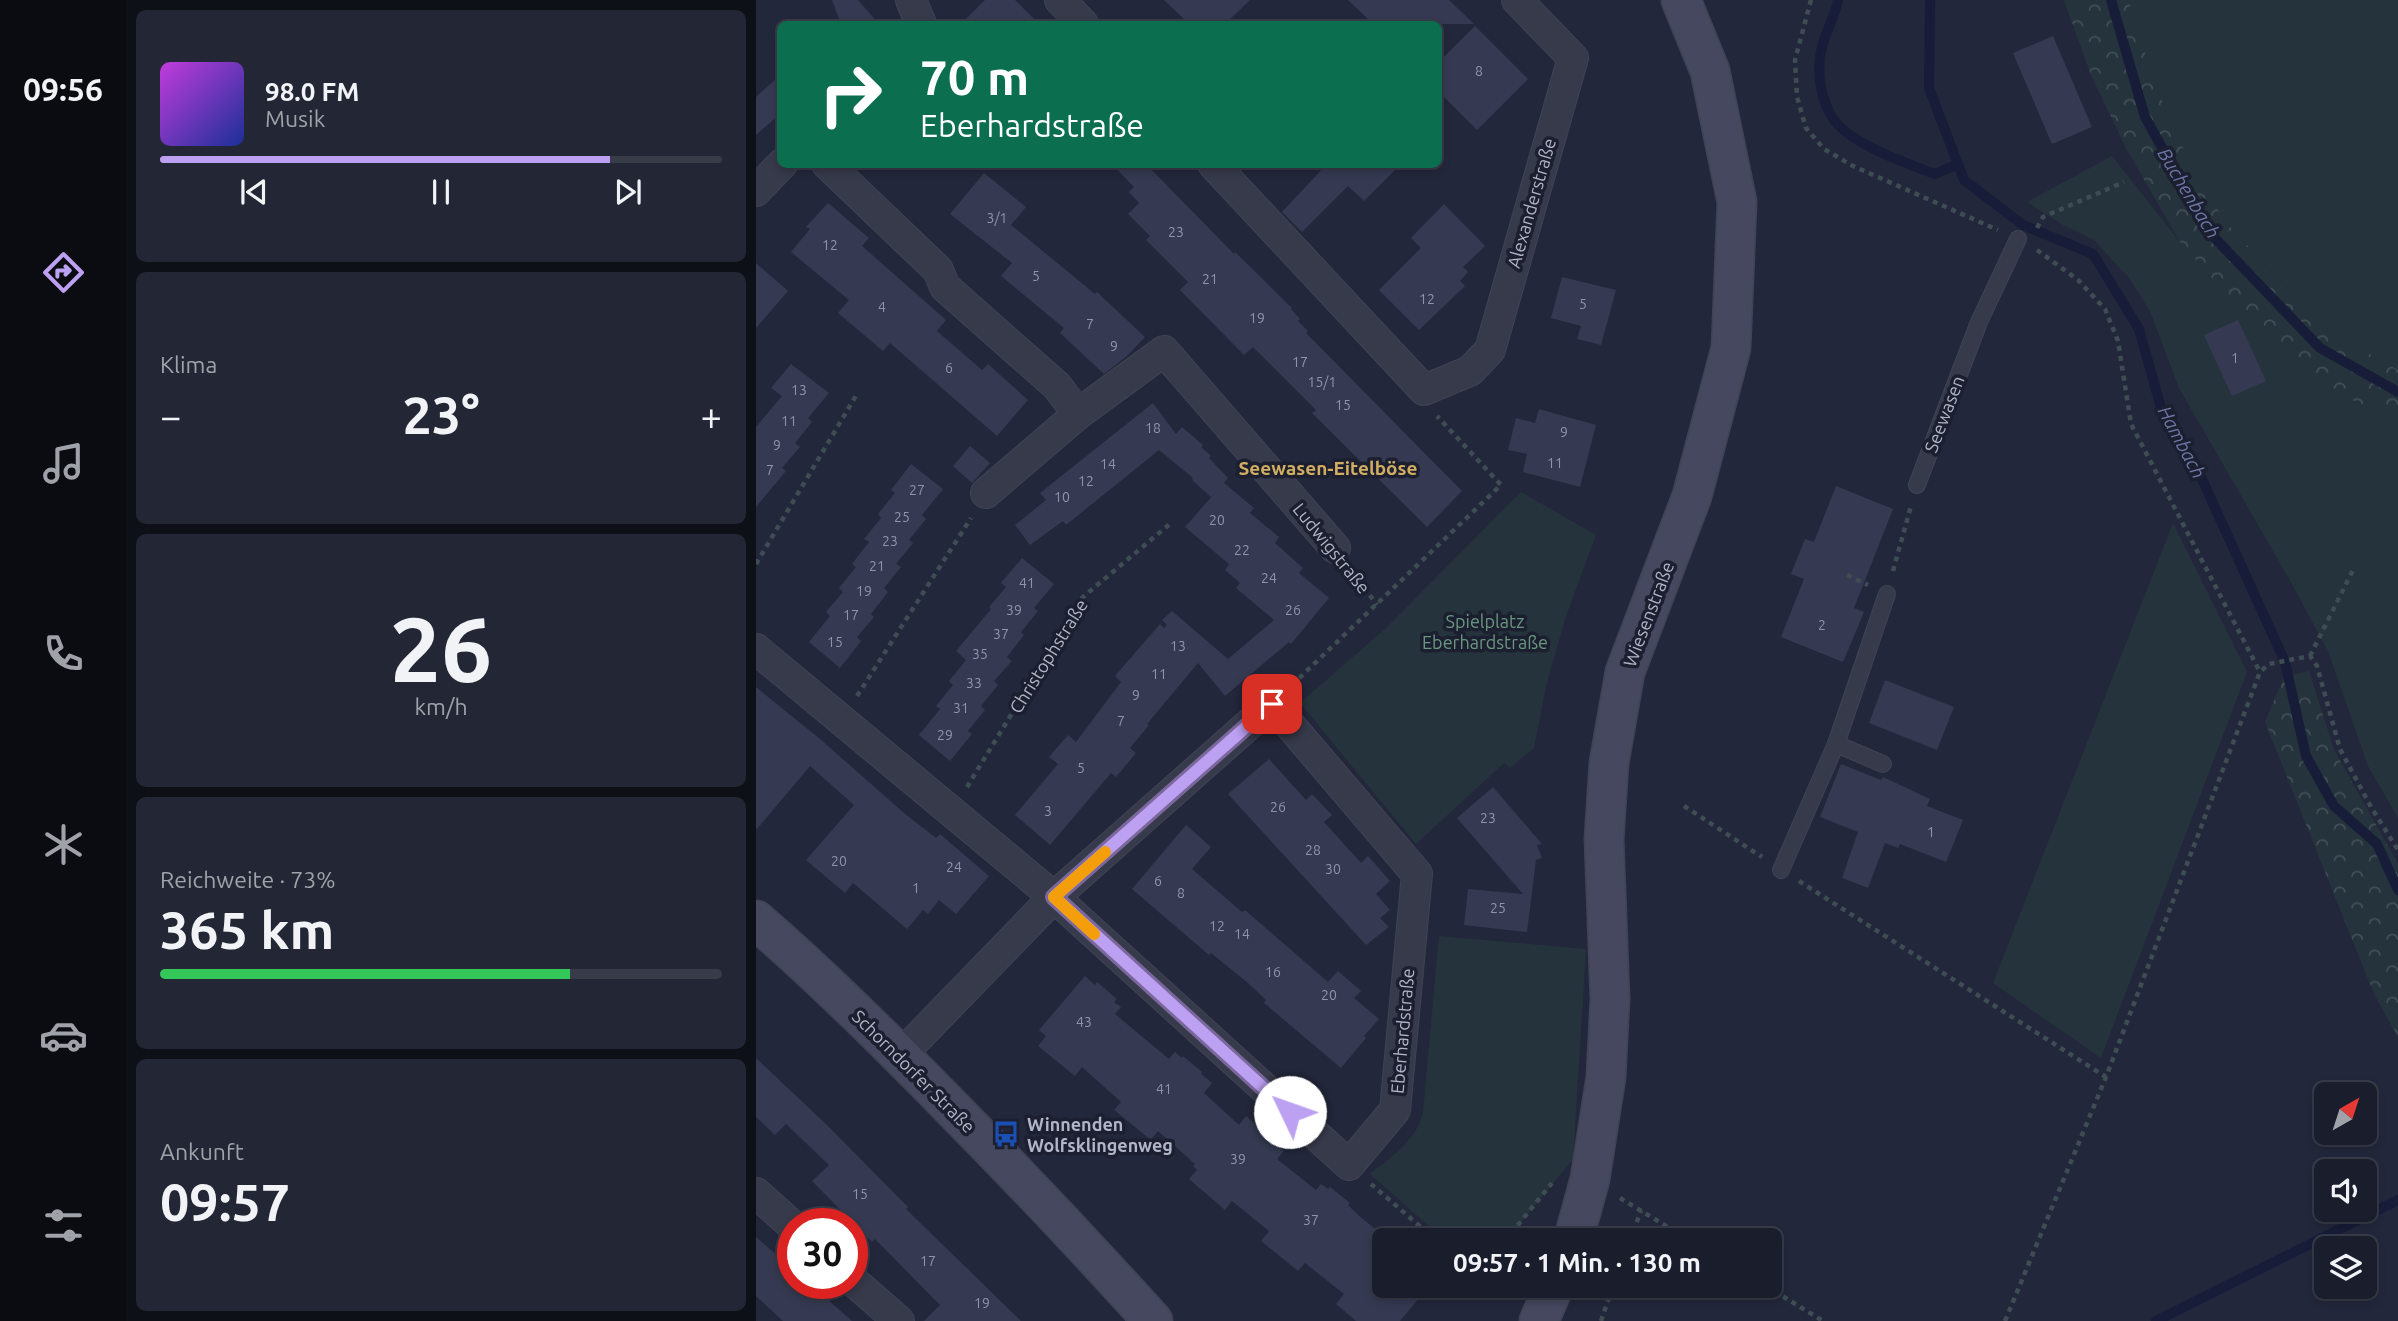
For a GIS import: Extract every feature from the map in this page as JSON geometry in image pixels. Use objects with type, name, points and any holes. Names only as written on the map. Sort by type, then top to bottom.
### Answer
[{"type":"street","points":[[911,0],[919,21]]},
{"type":"street","points":[[1060,0],[1080,21]]},
{"type":"street","name":"Alexanderstraße","points":[[1424,390],[1470,371],[1490,349],[1573,58],[1517,0]]},
{"type":"street","name":"Wiesenstraße","points":[[1577,1228],[1590,1179],[1606,1077],[1610,999],[1604,839],[1609,762],[1625,672],[1692,496],[1731,348],[1737,202],[1710,71],[1681,0]]},
{"type":"street","points":[[756,191],[778,168]]},
{"type":"street","points":[[831,168],[938,270],[945,288],[1057,386],[1078,414]]},
{"type":"street","points":[[1217,168],[1424,390]]},
{"type":"street","name":"Ludwigstraße","points":[[986,493],[1078,414],[1164,351],[1335,548]]},
{"type":"street","points":[[756,649],[1054,897],[1349,1165]]},
{"type":"street","points":[[900,1056],[1054,897],[1272,704]]},
{"type":"street","name":"Eberhardstraße","points":[[1272,704],[1417,873],[1395,1110],[1349,1165]]},
{"type":"street","name":"Schorndorfer Straße","points":[[756,920],[791,950],[900,1056],[997,1154],[1153,1321]]},
{"type":"street","points":[[756,1193],[777,1212]]},
{"type":"street","points":[[868,1294],[899,1321]]},
{"type":"street","points":[[1539,1321],[1549,1298]]},
{"type":"lane","name":"Seewasen","points":[[1917,485],[1979,322],[2018,239]]},
{"type":"lane","points":[[1781,870],[1836,744],[1886,594]]},
{"type":"lane","points":[[1836,744],[1883,764]]},
{"type":"path","points":[[1811,0],[1795,60],[1797,97],[1806,128],[1825,149],[1853,166],[2018,239],[2078,280],[2105,309],[2118,341],[2131,424],[2260,672]]},
{"type":"path","points":[[2043,216],[2124,182]]},
{"type":"path","points":[[1272,704],[1501,485],[1437,415],[1424,390]]},
{"type":"path","points":[[756,564],[857,394]]},
{"type":"path","points":[[1847,575],[1886,594],[1917,485]]},
{"type":"path","points":[[841,720],[986,493]]},
{"type":"path","name":"Christophstraße","points":[[952,812],[1083,597],[1171,523]]},
{"type":"path","name":"Ludwigstraße","points":[[1335,548],[1377,604]]},
{"type":"path","points":[[2310,656],[2353,570]]},
{"type":"path","points":[[2005,1321],[2106,1077],[2260,672],[2269,664],[2310,656]]},
{"type":"path","points":[[2310,656],[2317,666],[2340,749],[2398,850]]},
{"type":"path","points":[[1684,806],[2106,1077]]},
{"type":"path","points":[[1349,1165],[1422,1228]]},
{"type":"path","points":[[1516,1228],[1560,1173],[1590,1179],[1670,1228]]},
{"type":"path","points":[[1635,1228],[1641,1210]]},
{"type":"path","points":[[1782,1296],[1823,1321]]},
{"type":"path","points":[[1601,1321],[1609,1298]]},
{"type":"green space","points":[[2064,0],[2129,0],[2159,94],[2186,154],[2224,220],[2277,278],[2338,336],[2398,370],[2398,422],[2342,395],[2283,358],[2180,242],[2127,150],[2091,75]]},
{"type":"green space","points":[[2129,0],[2398,0],[2398,370],[2338,336],[2277,278],[2224,220],[2186,154],[2159,94]]},
{"type":"green space","points":[[2112,156],[2180,242],[2342,395],[2398,422],[2398,818],[2368,766],[2328,651],[2179,388],[2150,311],[2129,278],[2094,240],[2063,225],[2027,202]]},
{"type":"green space","name":"Spielplatz Eberhardstraße","points":[[1521,492],[1596,535],[1565,619],[1546,686],[1534,748],[1510,768],[1504,763],[1416,844],[1300,703],[1386,628]]},
{"type":"green space","points":[[2173,523],[2247,672],[2101,1058],[1993,983]]},
{"type":"green space","points":[[2309,671],[2334,750],[2398,864],[2398,1037],[2374,994],[2265,722],[2284,677]]},
{"type":"green space","points":[[1439,936],[1586,949],[1573,1159],[1517,1228],[1431,1228],[1370,1174],[1409,1140],[1423,1113]]},
{"type":"building","points":[[832,0],[858,0],[876,21],[840,21]]},
{"type":"building","points":[[985,0],[1015,0],[1036,21],[964,21]]},
{"type":"building","points":[[1164,0],[1250,0],[1228,21],[1186,21]]},
{"type":"building","points":[[1348,0],[1449,0],[1474,24],[1442,24],[1442,21],[1370,21]]},
{"type":"building","points":[[1475,26],[1528,79],[1477,130],[1442,95],[1442,59]]},
{"type":"building","points":[[2053,36],[2092,127],[2052,144],[2013,53]]},
{"type":"building","points":[[777,78],[777,117],[756,135],[756,97]]},
{"type":"building","points":[[1116,168],[1150,168],[1234,254],[1235,252],[1292,308],[1300,319],[1298,321],[1308,331],[1306,333],[1462,491],[1427,527],[1312,413],[1316,410],[1253,347],[1244,355],[1180,290],[1188,282],[1146,240],[1150,236],[1128,214],[1139,203],[1129,192],[1134,187]]},
{"type":"building","points":[[1323,168],[1397,168],[1364,201],[1348,186],[1302,232],[1282,212]]},
{"type":"building","points":[[984,173],[1026,207],[1011,225],[1095,294],[1097,292],[1145,337],[1104,374],[1060,333],[1064,328],[1001,276],[1012,263],[950,214]]},
{"type":"building","points":[[828,203],[869,238],[862,246],[946,320],[937,331],[982,370],[988,364],[1028,400],[997,436],[890,343],[883,351],[838,313],[849,300],[791,252],[810,229],[806,227]]},
{"type":"building","points":[[1444,204],[1485,246],[1463,267],[1468,272],[1460,281],[1465,286],[1419,330],[1379,290],[1421,248],[1411,238]]},
{"type":"building","points":[[756,263],[788,291],[756,328]]},
{"type":"building","points":[[1562,277],[1616,290],[1601,345],[1577,339],[1581,326],[1551,318]]},
{"type":"building","points":[[2238,320],[2266,381],[2232,396],[2204,335]]},
{"type":"building","points":[[791,364],[829,393],[808,418],[812,422],[795,443],[800,447],[782,468],[786,471],[756,507],[756,427],[782,396],[771,388]]},
{"type":"building","points":[[1153,403],[1176,434],[1182,427],[1203,445],[1201,447],[1211,456],[1209,458],[1228,478],[1224,483],[1254,508],[1250,513],[1279,537],[1275,543],[1303,568],[1299,573],[1329,598],[1291,644],[1289,642],[1225,696],[1198,663],[1130,748],[1136,753],[1116,777],[1111,773],[1050,845],[1015,815],[1058,764],[1049,757],[1068,735],[1076,742],[1121,682],[1115,676],[1160,624],[1164,628],[1167,625],[1162,620],[1172,611],[1228,659],[1274,620],[1236,588],[1240,583],[1225,570],[1229,564],[1185,527],[1221,486],[1211,497],[1159,450],[1066,525],[1063,521],[1030,545],[1015,525],[1046,500],[1040,493]]},
{"type":"building","points":[[1539,409],[1596,425],[1580,487],[1523,472],[1527,454],[1508,450],[1516,418],[1535,423]]},
{"type":"building","points":[[970,446],[990,463],[972,483],[953,466]]},
{"type":"building","points":[[911,464],[943,489],[922,515],[926,519],[909,540],[913,543],[896,564],[901,567],[884,588],[888,592],[871,614],[874,617],[857,637],[861,641],[840,668],[809,642],[830,616],[826,612],[843,592],[839,588],[856,567],[852,564],[869,542],[864,539],[881,518],[878,514],[895,493],[891,490]]},
{"type":"building","points":[[1836,486],[1893,509],[1854,608],[1864,612],[1843,662],[1781,637],[1804,579],[1791,574],[1805,539],[1814,542]]},
{"type":"building","points":[[1022,558],[1054,584],[1034,608],[1038,611],[1021,632],[1024,635],[1007,657],[1012,661],[994,681],[998,685],[981,706],[985,710],[968,731],[972,734],[950,761],[919,735],[940,709],[936,706],[953,685],[949,681],[966,660],[956,651],[991,609],[989,607],[1006,587],[1001,583]]},
{"type":"building","points":[[1885,680],[1954,707],[1937,750],[1869,723]]},
{"type":"building","points":[[756,687],[904,813],[936,838],[940,834],[989,876],[956,914],[939,900],[928,914],[923,910],[907,929],[853,883],[845,893],[806,860],[854,805],[810,766],[756,830]]},
{"type":"building","points":[[1269,759],[1306,800],[1312,794],[1332,815],[1324,822],[1361,863],[1368,856],[1390,881],[1376,894],[1390,910],[1380,918],[1389,927],[1366,945],[1228,794]]},
{"type":"building","points":[[1841,764],[1881,780],[1883,777],[1930,799],[1927,806],[1963,820],[1946,862],[1900,844],[1898,848],[1885,843],[1868,888],[1842,878],[1858,832],[1820,817]]},
{"type":"building","points":[[1493,787],[1542,844],[1537,845],[1542,858],[1536,860],[1527,932],[1464,925],[1468,889],[1523,894],[1457,818]]},
{"type":"building","points":[[1186,825],[1211,847],[1192,869],[1242,912],[1245,910],[1328,982],[1338,971],[1361,991],[1354,998],[1379,1019],[1341,1068],[1264,1003],[1266,1000],[1248,983],[1211,953],[1209,955],[1132,889]]},
{"type":"building","points":[[1085,976],[1095,985],[1097,982],[1117,999],[1114,1002],[1121,1007],[1115,1014],[1169,1059],[1175,1052],[1202,1072],[1212,1083],[1204,1093],[1239,1125],[1246,1116],[1265,1132],[1263,1134],[1284,1151],[1277,1159],[1316,1190],[1321,1184],[1328,1189],[1330,1187],[1374,1228],[1372,1298],[1419,1298],[1400,1321],[1356,1321],[1336,1304],[1344,1294],[1305,1263],[1298,1271],[1261,1241],[1269,1231],[1232,1201],[1225,1210],[1189,1179],[1197,1170],[1193,1166],[1195,1164],[1158,1131],[1151,1140],[1114,1110],[1121,1102],[1082,1067],[1075,1076],[1038,1046],[1046,1036],[1039,1030]]},
{"type":"building","points":[[756,1058],[827,1125],[908,1207],[906,1209],[1021,1321],[924,1321],[940,1305],[875,1239],[872,1242],[868,1238],[868,1208],[839,1208],[812,1181],[829,1165],[786,1124],[775,1135],[756,1117]]},
{"type":"building","points":[[756,1237],[777,1255],[777,1299],[827,1299],[852,1321],[783,1321],[756,1296]]},
{"type":"waterway","points":[[1838,0],[1819,65],[1822,94],[1834,120],[1842,129],[1866,145],[1935,174],[1958,164]]},
{"type":"waterway","name":"Hambach","points":[[1930,0],[1929,88],[1964,180],[2023,225],[2093,254],[2139,329],[2161,408],[2197,468],[2285,662],[2306,756],[2334,806],[2377,844],[2398,890]]},
{"type":"waterway","name":"Buchenbach","points":[[2111,0],[2145,117],[2209,232],[2320,348],[2398,392]]},
{"type":"waterway","points":[[2156,1321],[2398,1200]]},
{"type":"slow traffic","points":[[1094,934],[1054,897],[1105,852]]},
{"type":"place","name":"Winnenden Wolfsklingenweg","points":[[1006,1134]]},
{"type":"district","name":"Seewasen-Eitelböse","points":[[1328,468]]},
{"type":"route","points":[[1272,704],[1054,897],[1290,1112]]}]
